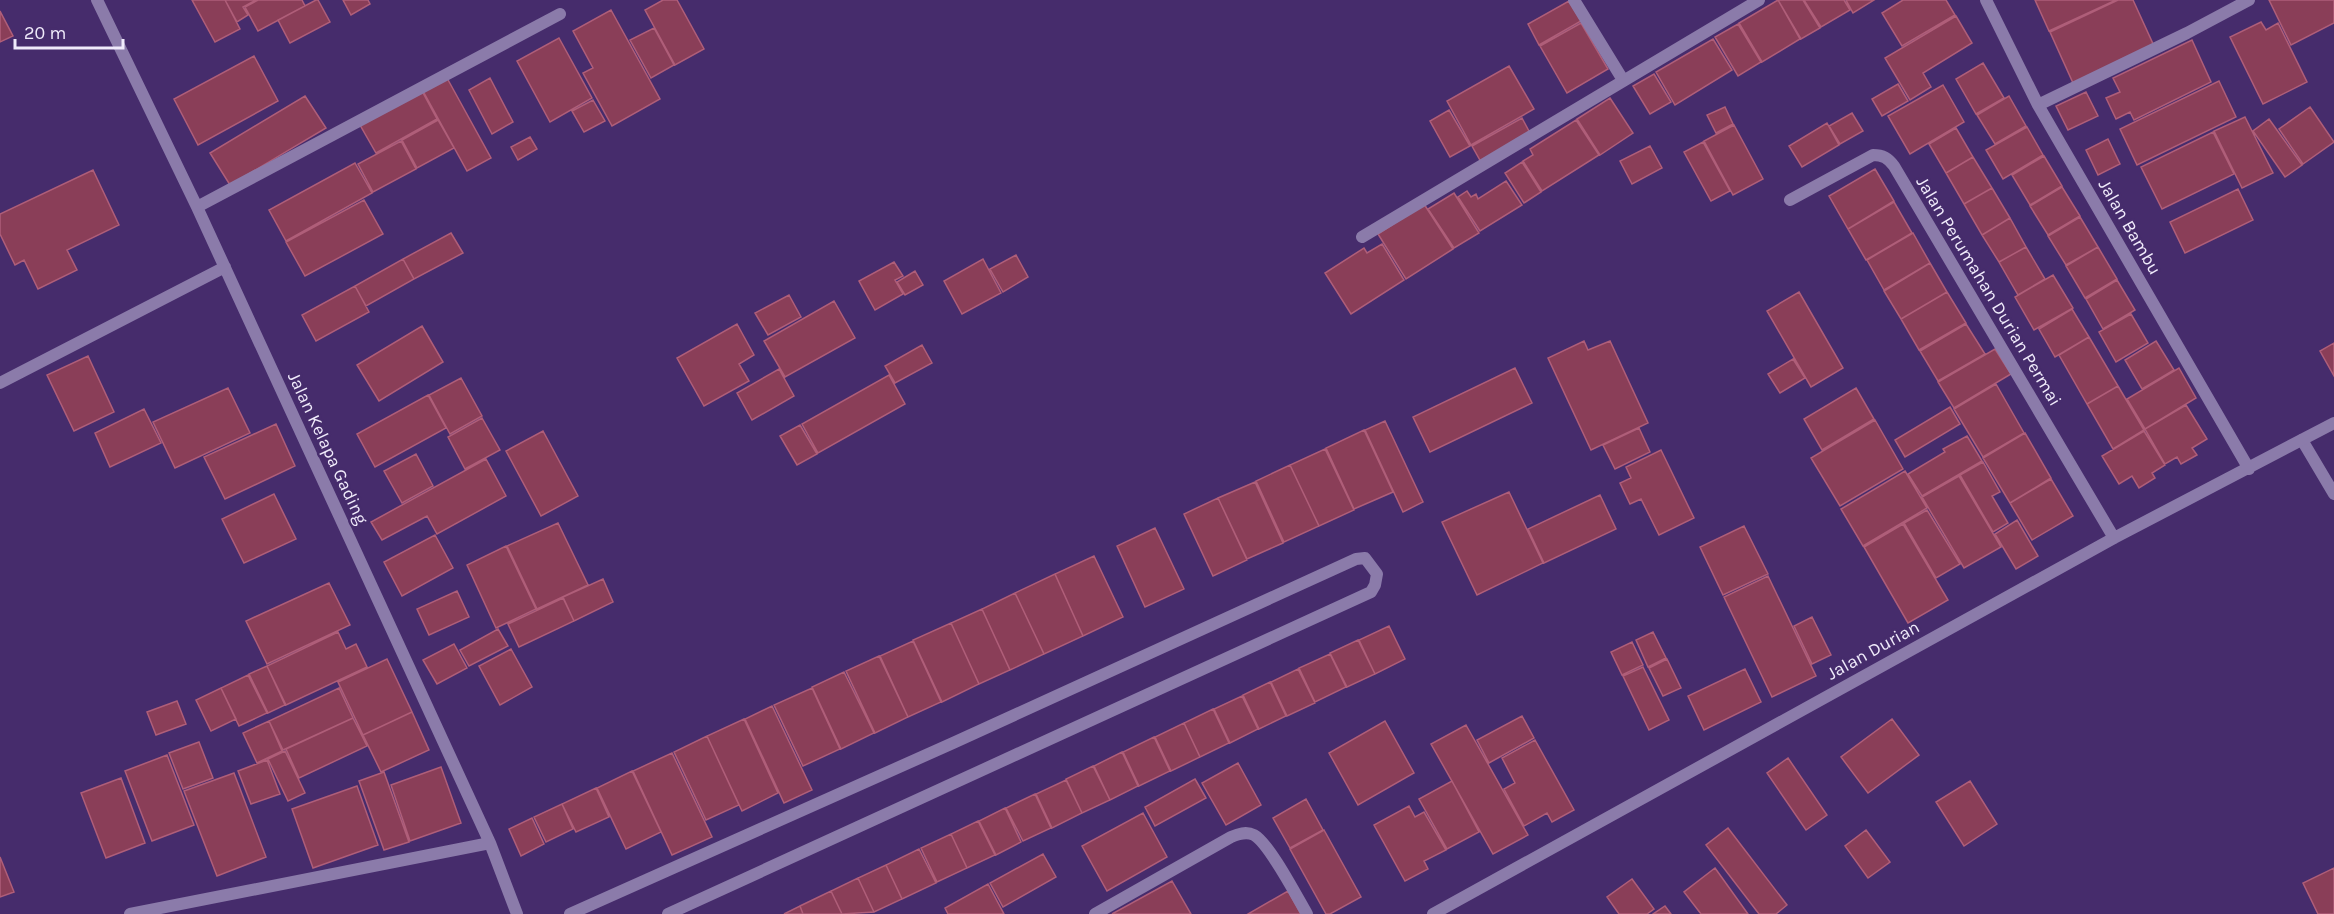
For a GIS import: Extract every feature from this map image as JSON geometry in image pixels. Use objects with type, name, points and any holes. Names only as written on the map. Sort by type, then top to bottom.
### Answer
[{"type":"street","name":"Jalan Kelapa Gading","points":[[97,0],[225,267],[490,843],[518,914]]},
{"type":"street","points":[[1574,0],[1623,80]]},
{"type":"street","points":[[1362,237],[1759,0]]},
{"type":"street","name":"Jalan Bambu","points":[[1986,0],[2038,105],[2249,468]]},
{"type":"street","points":[[2038,105],[2187,33],[2249,0]]},
{"type":"street","points":[[197,207],[560,14]]},
{"type":"street","name":"Jalan Perumahan Durian Permai","points":[[1790,200],[1873,155],[1881,155],[1888,159],[2114,538]]},
{"type":"street","points":[[0,383],[225,267]]},
{"type":"street","name":"Jalan Durian","points":[[1433,914],[2114,538],[2334,423]]},
{"type":"street","points":[[2302,440],[2334,494]]},
{"type":"street","points":[[570,914],[953,743],[1356,559],[1365,558],[1377,574],[1371,592],[668,914]]},
{"type":"street","points":[[1095,914],[1231,837],[1243,833],[1254,835],[1266,847],[1306,914]]},
{"type":"street","points":[[130,914],[490,843]]},
{"type":"building","points":[[192,0],[225,0],[240,29],[215,42]]},
{"type":"building","points":[[225,0],[256,0],[243,7],[248,15],[237,22]]},
{"type":"building","points":[[258,0],[302,0],[305,6],[258,31],[245,7]]},
{"type":"building","points":[[316,0],[330,22],[290,43],[278,20]]},
{"type":"building","points":[[343,0],[368,0],[370,4],[351,15]]},
{"type":"building","points":[[663,0],[677,0],[704,49],[675,65],[645,10]]},
{"type":"building","points":[[1778,0],[1803,0],[1820,28],[1801,39]]},
{"type":"building","points":[[1778,0],[1800,39],[1762,62],[1739,23]]},
{"type":"building","points":[[1804,0],[1844,0],[1850,10],[1821,27]]},
{"type":"building","points":[[1846,0],[1874,0],[1853,13]]},
{"type":"building","points":[[1903,0],[1946,0],[1955,15],[1902,46],[1882,13]]},
{"type":"building","points":[[2035,0],[2116,0],[2049,31]]},
{"type":"building","points":[[2118,0],[2133,0],[2154,46],[2073,83],[2050,32]]},
{"type":"building","points":[[2269,0],[2334,0],[2334,23],[2291,45]]},
{"type":"building","points":[[1569,1],[1581,21],[1539,45],[1528,24]]},
{"type":"building","points":[[611,10],[660,99],[612,126],[583,73],[593,68],[573,31]]},
{"type":"building","points":[[0,11],[13,36],[0,42]]},
{"type":"building","points":[[1956,16],[1972,43],[1923,73],[1931,87],[1910,100],[1885,58]]},
{"type":"building","points":[[2261,22],[2266,30],[2278,23],[2307,82],[2263,104],[2230,37]]},
{"type":"building","points":[[1581,23],[1608,69],[1567,93],[1540,46]]},
{"type":"building","points":[[1738,24],[1761,62],[1738,76],[1715,37]]},
{"type":"building","points":[[654,28],[674,65],[651,78],[630,40]]},
{"type":"building","points":[[559,38],[592,98],[550,122],[517,61]]},
{"type":"building","points":[[1713,39],[1732,70],[1675,105],[1656,72]]},
{"type":"building","points":[[2192,40],[2211,82],[2134,120],[2130,112],[2116,119],[2106,98],[2120,92],[2113,78]]},
{"type":"building","points":[[254,56],[278,101],[198,145],[174,99]]},
{"type":"building","points":[[1983,63],[2004,98],[1976,114],[1956,79]]},
{"type":"building","points":[[1509,66],[1534,109],[1471,145],[1447,101]]},
{"type":"building","points":[[1654,74],[1671,102],[1650,114],[1633,86]]},
{"type":"building","points":[[447,78],[491,158],[467,171],[423,91]]},
{"type":"building","points":[[490,78],[513,122],[492,134],[469,90]]},
{"type":"building","points":[[2219,81],[2236,117],[2137,165],[2120,129]]},
{"type":"building","points":[[1898,84],[1908,101],[1882,116],[1872,99]]},
{"type":"building","points":[[1943,85],[1964,122],[1910,154],[1888,116]]},
{"type":"building","points":[[422,91],[437,119],[376,153],[360,125]]},
{"type":"building","points":[[2086,92],[2098,116],[2068,130],[2056,106]]},
{"type":"building","points":[[305,96],[326,128],[230,185],[210,153]]},
{"type":"building","points":[[2009,96],[2026,126],[1995,144],[1977,115]]},
{"type":"building","points":[[1610,98],[1633,133],[1600,155],[1577,119]]},
{"type":"building","points":[[593,100],[605,121],[584,132],[572,111]]},
{"type":"building","points":[[1725,107],[1733,124],[1716,133],[1707,115]]},
{"type":"building","points":[[2310,107],[2334,142],[2303,164],[2279,129]]},
{"type":"building","points":[[1449,110],[1470,146],[1450,157],[1430,121]]},
{"type":"building","points":[[1852,113],[1863,131],[1840,144],[1829,126]]},
{"type":"building","points":[[2245,117],[2273,173],[2242,188],[2214,131]]},
{"type":"building","points":[[1522,118],[1530,133],[1481,162],[1472,146]]},
{"type":"building","points":[[2269,119],[2302,165],[2285,177],[2253,131]]},
{"type":"building","points":[[438,120],[454,148],[417,168],[402,140]]},
{"type":"building","points":[[1576,120],[1599,155],[1542,191],[1523,161],[1533,155],[1530,149]]},
{"type":"building","points":[[1827,123],[1839,145],[1802,167],[1789,146]]},
{"type":"building","points":[[1734,125],[1763,179],[1733,195],[1704,141]]},
{"type":"building","points":[[2027,127],[2043,155],[2003,179],[1986,150]]},
{"type":"building","points":[[1956,128],[1973,157],[1946,173],[1929,144]]},
{"type":"building","points":[[2213,132],[2234,174],[2162,209],[2141,167]]},
{"type":"building","points":[[530,137],[537,149],[518,160],[511,147]]},
{"type":"building","points":[[2108,139],[2120,164],[2098,175],[2086,150]]},
{"type":"building","points":[[401,141],[416,169],[373,192],[358,164]]},
{"type":"building","points":[[1703,142],[1730,191],[1711,201],[1684,152]]},
{"type":"building","points":[[1650,146],[1662,168],[1632,184],[1620,161]]},
{"type":"building","points":[[2044,156],[2062,186],[2030,205],[2012,175]]},
{"type":"building","points":[[1973,157],[1992,188],[1964,204],[1946,173]]},
{"type":"building","points":[[1522,162],[1541,192],[1524,203],[1505,173]]},
{"type":"building","points":[[355,163],[372,193],[286,241],[269,210]]},
{"type":"building","points":[[1875,169],[1894,201],[1848,229],[1829,196]]},
{"type":"building","points":[[93,170],[119,225],[67,250],[77,270],[38,289],[24,260],[15,265],[0,234],[0,214]]},
{"type":"building","points":[[1506,181],[1522,205],[1480,231],[1458,197],[1467,191],[1471,197],[1476,194],[1478,199]]},
{"type":"building","points":[[2062,187],[2080,216],[2048,235],[2030,206]]},
{"type":"building","points":[[1992,188],[2010,218],[1982,235],[1964,204]]},
{"type":"building","points":[[2238,189],[2253,220],[2185,253],[2170,222]]},
{"type":"building","points":[[1454,193],[1479,233],[1454,248],[1428,209]]},
{"type":"building","points":[[364,200],[383,234],[305,276],[286,242]]},
{"type":"building","points":[[1894,202],[1912,233],[1866,260],[1848,229]]},
{"type":"building","points":[[1424,204],[1453,249],[1406,279],[1378,234]]},
{"type":"building","points":[[2080,217],[2098,247],[2066,265],[2048,236]]},
{"type":"building","points":[[2010,218],[2026,247],[1999,262],[1982,235]]},
{"type":"building","points":[[451,233],[463,253],[414,279],[403,259]]},
{"type":"building","points":[[1913,233],[1930,263],[1884,290],[1867,260]]},
{"type":"building","points":[[1382,244],[1404,280],[1351,314],[1325,273],[1364,248],[1367,253]]},
{"type":"building","points":[[2026,247],[2045,279],[2018,295],[1999,262]]},
{"type":"building","points":[[2098,247],[2117,279],[2085,298],[2066,266]]},
{"type":"building","points":[[1016,255],[1028,277],[1003,292],[990,269]]},
{"type":"building","points":[[403,259],[414,279],[366,306],[355,286]]},
{"type":"building","points":[[983,259],[1001,293],[962,314],[944,281]]},
{"type":"building","points":[[894,262],[903,276],[895,280],[903,294],[875,310],[859,281]]},
{"type":"building","points":[[1930,263],[1947,292],[1901,319],[1884,291]]},
{"type":"building","points":[[915,271],[923,285],[905,295],[897,282]]},
{"type":"building","points":[[2053,275],[2073,308],[2034,330],[2015,297]]},
{"type":"building","points":[[2117,280],[2135,310],[2103,329],[2086,299]]},
{"type":"building","points":[[355,286],[369,312],[316,341],[302,315]]},
{"type":"building","points":[[1799,292],[1843,368],[1811,387],[1767,311]]},
{"type":"building","points":[[1947,292],[1966,323],[1919,350],[1901,319]]},
{"type":"building","points":[[789,295],[801,317],[768,335],[755,313]]},
{"type":"building","points":[[834,301],[855,338],[785,377],[764,341]]},
{"type":"building","points":[[2072,309],[2089,337],[2055,357],[2039,329]]},
{"type":"building","points":[[2131,314],[2148,343],[2116,362],[2099,332]]},
{"type":"building","points":[[737,324],[754,355],[739,364],[749,381],[704,406],[677,358]]},
{"type":"building","points":[[1966,324],[1985,354],[1938,381],[1920,351]]},
{"type":"building","points":[[422,326],[443,362],[379,401],[357,365]]},
{"type":"building","points":[[2089,337],[2118,386],[2087,404],[2059,355]]},
{"type":"building","points":[[1584,341],[1588,350],[1610,341],[1648,423],[1591,450],[1548,358]]},
{"type":"building","points":[[2156,341],[2174,370],[2142,389],[2125,360]]},
{"type":"building","points":[[2334,343],[2334,376],[2320,351]]},
{"type":"building","points":[[922,345],[932,363],[895,383],[885,366]]},
{"type":"building","points":[[1995,349],[2011,374],[1954,408],[1938,382]]},
{"type":"building","points":[[88,356],[114,412],[74,431],[47,375]]},
{"type":"building","points":[[1793,359],[1805,378],[1780,393],[1768,374]]},
{"type":"building","points":[[1515,368],[1532,403],[1430,452],[1413,417]]},
{"type":"building","points":[[2179,368],[2196,398],[2145,429],[2127,399]]},
{"type":"building","points":[[779,369],[794,396],[752,420],[737,393]]},
{"type":"building","points":[[889,375],[905,404],[818,453],[802,424]]},
{"type":"building","points":[[461,378],[482,416],[450,434],[429,395]]},
{"type":"building","points":[[1996,384],[2024,433],[1983,457],[1954,409]]},
{"type":"building","points":[[2118,386],[2144,430],[2113,449],[2087,404]]},
{"type":"building","points":[[228,388],[250,433],[175,468],[153,422]]},
{"type":"building","points":[[1856,388],[1874,419],[1822,450],[1804,419]]},
{"type":"building","points":[[428,395],[446,428],[375,467],[357,434]]},
{"type":"building","points":[[2186,405],[2207,439],[2192,448],[2197,455],[2181,464],[2177,457],[2165,464],[2145,429]]},
{"type":"building","points":[[1950,407],[1960,424],[1905,457],[1895,440]]},
{"type":"building","points":[[144,409],[161,443],[110,467],[95,433]]},
{"type":"building","points":[[482,418],[500,450],[465,469],[448,437]]},
{"type":"building","points":[[1875,420],[1903,469],[1840,506],[1811,458]]},
{"type":"building","points":[[1385,421],[1423,502],[1403,512],[1365,430]]},
{"type":"building","points":[[276,424],[295,466],[225,499],[204,457]]},
{"type":"building","points":[[800,425],[817,454],[797,465],[780,436]]},
{"type":"building","points":[[1639,428],[1650,452],[1615,469],[1603,445]]},
{"type":"building","points":[[1364,430],[1393,492],[1354,509],[1326,448]]},
{"type":"building","points":[[543,431],[578,496],[541,516],[506,451]]},
{"type":"building","points":[[2144,431],[2165,465],[2152,473],[2155,478],[2139,488],[2132,476],[2119,484],[2102,456]]},
{"type":"building","points":[[2025,433],[2051,478],[2010,503],[1983,458]]},
{"type":"building","points":[[1967,436],[1982,461],[1922,496],[1908,474],[1945,452],[1943,449]]},
{"type":"building","points":[[1325,449],[1354,510],[1319,526],[1290,465]]},
{"type":"building","points":[[1661,450],[1694,518],[1659,535],[1641,499],[1630,504],[1620,483],[1631,478],[1626,467]]},
{"type":"building","points":[[416,454],[433,486],[402,503],[384,471]]},
{"type":"building","points":[[486,459],[506,496],[437,534],[427,516],[382,540],[371,522]]},
{"type":"building","points":[[1983,462],[2000,492],[1992,496],[2008,523],[1993,532],[1960,475]]},
{"type":"building","points":[[1290,465],[1319,526],[1284,542],[1256,481]]},
{"type":"building","points":[[1905,471],[1927,508],[1863,546],[1841,509]]},
{"type":"building","points":[[1959,476],[2001,547],[1964,568],[1922,497]]},
{"type":"building","points":[[2051,479],[2073,516],[2032,540],[2010,503]]},
{"type":"building","points":[[1255,482],[1283,543],[1247,559],[1218,498]]},
{"type":"building","points":[[1509,492],[1543,563],[1477,595],[1442,522]]},
{"type":"building","points":[[274,494],[296,539],[244,563],[222,519]]},
{"type":"building","points":[[1600,495],[1616,529],[1544,563],[1528,529]]},
{"type":"building","points":[[1218,498],[1247,560],[1213,576],[1184,514]]},
{"type":"building","points":[[1927,510],[1960,564],[1936,578],[1904,523]]},
{"type":"building","points":[[2017,520],[2038,556],[2016,569],[1995,534]]},
{"type":"building","points":[[558,523],[588,585],[537,609],[507,546]]},
{"type":"building","points":[[1903,524],[1948,600],[1908,623],[1864,547]]},
{"type":"building","points":[[1744,526],[1768,574],[1723,595],[1700,547]]},
{"type":"building","points":[[1155,528],[1184,589],[1145,607],[1117,546]]},
{"type":"building","points":[[435,535],[453,568],[402,596],[384,562]]},
{"type":"building","points":[[506,546],[536,609],[496,628],[467,565]]},
{"type":"building","points":[[1094,556],[1123,617],[1083,636],[1055,574]]},
{"type":"building","points":[[1055,574],[1083,636],[1044,654],[1015,593]]},
{"type":"building","points":[[1768,576],[1816,676],[1772,697],[1724,597]]},
{"type":"building","points":[[603,579],[613,602],[574,621],[563,597]]},
{"type":"building","points":[[329,583],[350,625],[267,664],[246,621]]},
{"type":"building","points":[[457,591],[469,617],[429,635],[417,609]]},
{"type":"building","points":[[1015,593],[1044,654],[1010,670],[982,609]]},
{"type":"building","points":[[563,598],[574,621],[519,647],[508,624]]},
{"type":"building","points":[[982,609],[1010,670],[979,684],[951,623]]},
{"type":"building","points":[[1812,617],[1831,655],[1812,664],[1794,626]]},
{"type":"building","points":[[951,623],[979,684],[942,702],[913,640]]},
{"type":"building","points":[[1389,626],[1405,659],[1375,674],[1359,640]]},
{"type":"building","points":[[498,629],[508,646],[469,666],[460,650]]},
{"type":"building","points":[[338,632],[346,649],[356,644],[367,667],[286,705],[267,666]]},
{"type":"building","points":[[1653,632],[1666,658],[1648,667],[1636,640]]},
{"type":"building","points":[[1358,640],[1375,674],[1347,687],[1330,653]]},
{"type":"building","points":[[913,641],[941,702],[908,717],[880,656]]},
{"type":"building","points":[[1632,642],[1643,665],[1622,675],[1611,652]]},
{"type":"building","points":[[454,644],[467,668],[437,684],[423,660]]},
{"type":"building","points":[[511,649],[532,687],[500,705],[479,666]]},
{"type":"building","points":[[1330,654],[1346,687],[1315,702],[1299,668]]},
{"type":"building","points":[[879,656],[908,717],[875,733],[846,671]]},
{"type":"building","points":[[387,659],[412,712],[363,735],[338,682]]},
{"type":"building","points":[[1667,659],[1681,688],[1663,696],[1649,668]]},
{"type":"building","points":[[267,666],[285,705],[268,713],[249,674]]},
{"type":"building","points":[[1643,667],[1669,720],[1649,730],[1623,676]]},
{"type":"building","points":[[1298,669],[1315,703],[1287,716],[1271,682]]},
{"type":"building","points":[[1745,669],[1761,702],[1704,730],[1688,696]]},
{"type":"building","points":[[844,672],[874,733],[841,749],[812,687]]},
{"type":"building","points":[[248,675],[267,713],[239,726],[221,688]]},
{"type":"building","points":[[1270,682],[1286,716],[1259,729],[1243,695]]},
{"type":"building","points":[[221,688],[236,719],[211,731],[196,700]]},
{"type":"building","points":[[339,688],[353,718],[283,750],[269,721]]},
{"type":"building","points":[[812,688],[840,749],[803,766],[774,705]]},
{"type":"building","points":[[1242,696],[1258,729],[1230,743],[1214,709]]},
{"type":"building","points":[[177,701],[186,724],[156,735],[147,712]]},
{"type":"building","points":[[772,706],[812,790],[784,803],[745,719]]},
{"type":"building","points":[[1213,709],[1229,743],[1200,757],[1184,723]]},
{"type":"building","points":[[412,712],[429,750],[381,772],[363,735]]},
{"type":"building","points":[[1522,716],[1534,738],[1489,763],[1477,740]]},
{"type":"building","points":[[353,718],[367,746],[299,778],[286,749]]},
{"type":"building","points":[[744,719],[778,793],[742,811],[707,736]]},
{"type":"building","points":[[1892,719],[1919,755],[1868,793],[1841,757]]},
{"type":"building","points":[[269,721],[282,751],[257,763],[243,733]]},
{"type":"building","points":[[1385,721],[1414,773],[1358,805],[1329,753]]},
{"type":"building","points":[[1184,723],[1200,757],[1171,771],[1155,737]]},
{"type":"building","points":[[1466,725],[1528,835],[1493,854],[1431,744]]},
{"type":"building","points":[[707,736],[739,805],[706,820],[674,752]]},
{"type":"building","points":[[1154,737],[1170,771],[1139,786],[1123,752]]},
{"type":"building","points":[[1535,740],[1574,810],[1552,822],[1547,813],[1524,826],[1504,789],[1515,783],[1502,758]]},
{"type":"building","points":[[199,742],[213,778],[183,789],[169,753]]},
{"type":"building","points":[[285,751],[305,793],[288,801],[268,759]]},
{"type":"building","points":[[1122,752],[1138,786],[1110,800],[1094,766]]},
{"type":"building","points":[[672,753],[712,837],[672,855],[633,771]]},
{"type":"building","points":[[167,755],[194,825],[152,841],[125,771]]},
{"type":"building","points":[[1788,758],[1827,815],[1806,830],[1767,773]]},
{"type":"building","points":[[267,760],[280,794],[251,804],[238,771]]},
{"type":"building","points":[[1238,763],[1261,805],[1226,825],[1202,783]]},
{"type":"building","points":[[1093,766],[1110,800],[1082,813],[1066,779]]},
{"type":"building","points":[[441,767],[461,823],[410,841],[391,785]]},
{"type":"building","points":[[632,771],[661,832],[626,849],[597,788]]},
{"type":"building","points":[[384,772],[409,842],[384,850],[359,781]]},
{"type":"building","points":[[234,773],[266,857],[217,876],[184,791]]},
{"type":"building","points":[[121,778],[145,843],[106,858],[81,793]]},
{"type":"building","points":[[1195,779],[1206,798],[1155,826],[1145,807]]},
{"type":"building","points":[[1066,780],[1082,813],[1052,828],[1036,794]]},
{"type":"building","points":[[1452,781],[1479,832],[1447,849],[1419,799]]},
{"type":"building","points":[[1970,781],[1997,824],[1964,846],[1936,802]]},
{"type":"building","points":[[357,786],[378,845],[313,868],[292,809]]},
{"type":"building","points":[[596,788],[609,817],[576,832],[562,804]]},
{"type":"building","points":[[1035,794],[1051,828],[1023,841],[1006,808]]},
{"type":"building","points":[[1306,799],[1323,830],[1290,848],[1273,818]]},
{"type":"building","points":[[562,804],[573,829],[546,842],[534,817]]},
{"type":"building","points":[[1409,806],[1415,817],[1424,812],[1446,850],[1424,861],[1428,869],[1405,881],[1374,825]]},
{"type":"building","points":[[1005,808],[1021,842],[996,855],[979,821]]},
{"type":"building","points":[[1143,813],[1167,857],[1107,891],[1082,846]]},
{"type":"building","points":[[532,818],[544,844],[521,856],[509,829]]},
{"type":"building","points":[[978,821],[995,855],[967,868],[951,834]]},
{"type":"building","points":[[1728,828],[1787,905],[1776,914],[1759,914],[1706,845]]},
{"type":"building","points":[[1324,830],[1361,897],[1330,914],[1326,914],[1290,849]]},
{"type":"building","points":[[1866,830],[1890,862],[1868,878],[1845,846]]},
{"type":"building","points":[[951,834],[967,868],[937,882],[921,848]]},
{"type":"building","points":[[919,849],[936,883],[902,899],[886,865]]},
{"type":"building","points":[[1043,854],[1056,877],[1003,907],[990,883]]},
{"type":"building","points":[[0,857],[14,892],[0,897]]},
{"type":"building","points":[[886,865],[902,899],[874,912],[858,878]]},
{"type":"building","points":[[1715,868],[1748,914],[1701,914],[1684,892]]},
{"type":"building","points":[[2334,868],[2334,914],[2318,914],[2303,883]]},
{"type":"building","points":[[858,878],[874,912],[842,914],[831,891]]},
{"type":"building","points":[[1632,879],[1654,909],[1647,914],[1619,914],[1607,897]]},
{"type":"building","points":[[1172,881],[1191,914],[1112,914]]},
{"type":"building","points":[[988,884],[1004,914],[948,914],[945,908]]},
{"type":"building","points":[[831,891],[842,914],[803,914],[800,906]]},
{"type":"building","points":[[1288,891],[1301,914],[1248,914]]},
{"type":"building","points":[[800,906],[803,914],[784,914]]},
{"type":"building","points":[[1665,906],[1671,914],[1653,914]]}]
